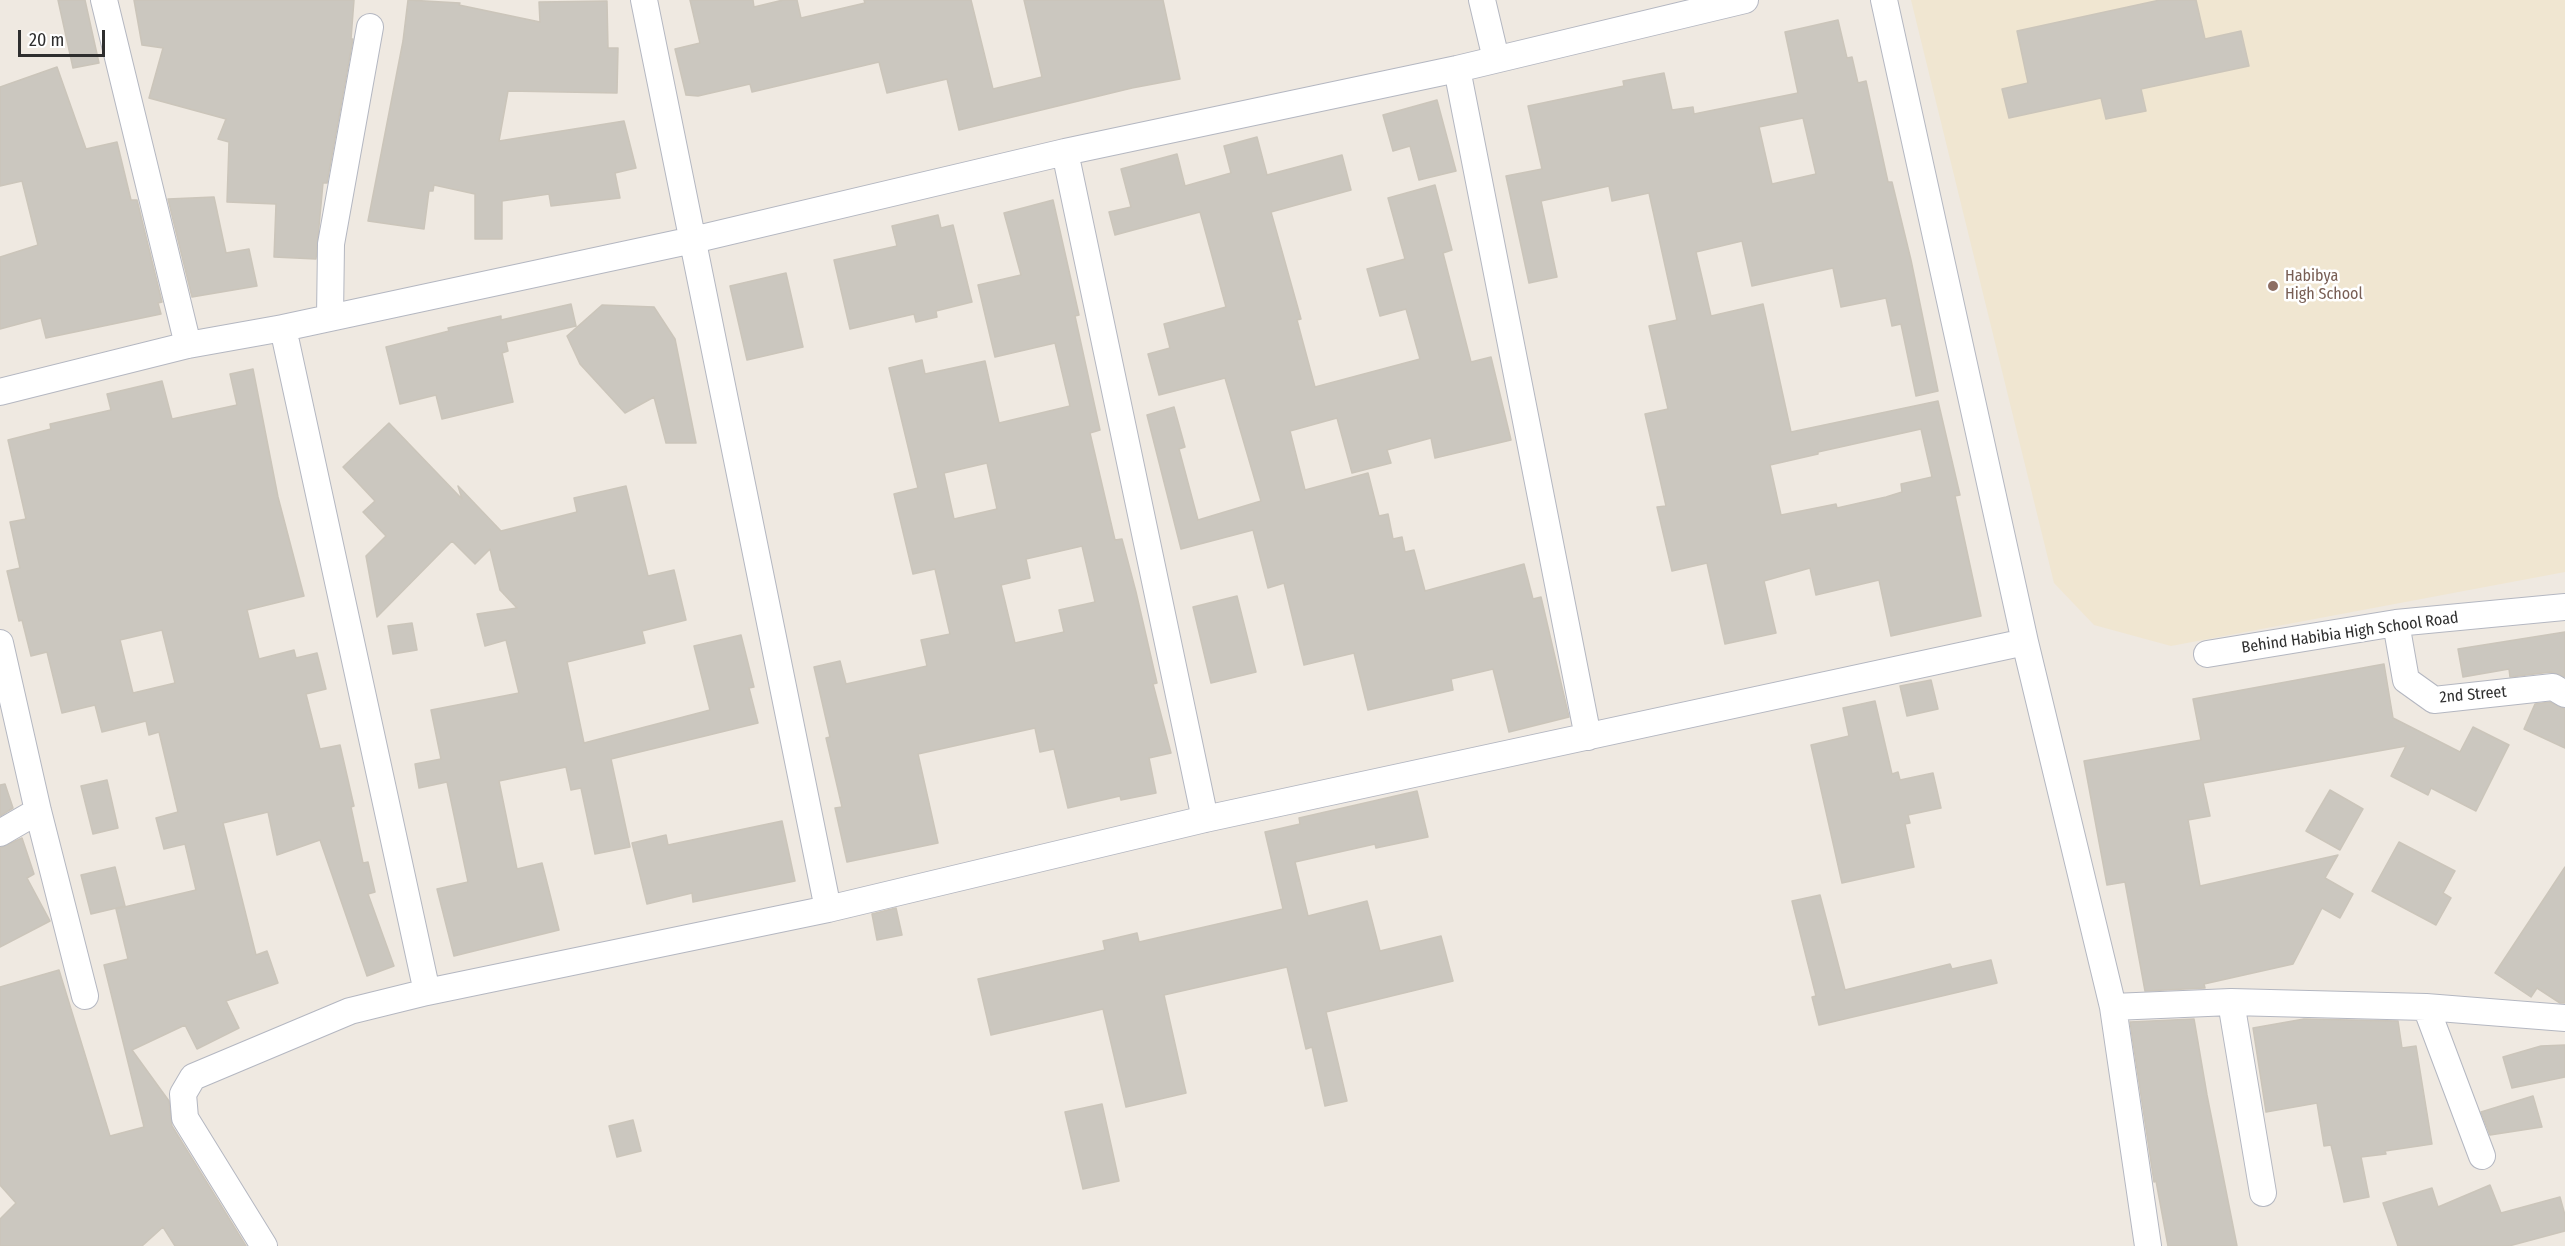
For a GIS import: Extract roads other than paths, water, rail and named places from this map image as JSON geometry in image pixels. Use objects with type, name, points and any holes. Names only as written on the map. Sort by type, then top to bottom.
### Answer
[{"type":"street","points":[[104,0],[188,345]]},
{"type":"street","points":[[644,0],[828,909]]},
{"type":"street","points":[[1482,0],[1496,59]]},
{"type":"street","points":[[0,392],[188,345],[283,328],[693,240],[1065,152],[1457,69],[1745,0]]},
{"type":"street","points":[[1884,0],[2025,642],[2113,1006],[2148,1246]]},
{"type":"street","points":[[330,317],[332,244],[370,27]]},
{"type":"street","points":[[1457,69],[1588,737]]},
{"type":"street","points":[[1065,152],[1204,819]]},
{"type":"street","points":[[283,328],[427,992]]},
{"type":"street","name":"Behind Habibia High School Road","points":[[2207,654],[2396,623],[2565,608]]},
{"type":"street","name":"2nd Street","points":[[2396,623],[2406,680],[2434,700],[2553,687],[2565,694]]},
{"type":"street","points":[[264,1246],[184,1118],[183,1094],[193,1077],[350,1011],[427,992],[828,909],[1204,819],[2025,642]]},
{"type":"street","points":[[0,643],[5,691],[85,996]]},
{"type":"street","points":[[0,833],[38,811]]},
{"type":"street","points":[[2113,1006],[2231,1002],[2426,1007],[2565,1018]]},
{"type":"street","points":[[2231,1002],[2263,1193]]},
{"type":"street","points":[[2426,1007],[2482,1156]]},
{"type":"place","name":"Habibya High School","points":[[2273,286]]}]
